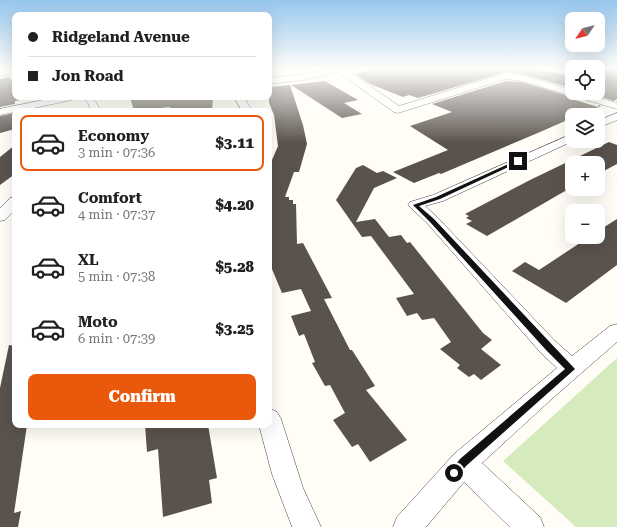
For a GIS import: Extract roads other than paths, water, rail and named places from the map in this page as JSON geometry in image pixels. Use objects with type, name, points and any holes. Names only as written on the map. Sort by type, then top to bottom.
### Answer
[{"type":"street","points":[[374,94],[398,110],[450,94]]},
{"type":"street","points":[[19,108],[58,100]]},
{"type":"street","points":[[597,100],[617,106]]},
{"type":"street","points":[[0,112],[12,110]]},
{"type":"street","points":[[605,122],[617,116]]},
{"type":"street","points":[[565,140],[438,198],[415,205],[432,220],[548,347],[571,369]]},
{"type":"street","points":[[0,217],[12,204]]},
{"type":"street","points":[[407,527],[463,463],[617,331]]},
{"type":"street","points":[[272,428],[296,504],[307,527]]},
{"type":"street","points":[[463,463],[530,527]]}]
